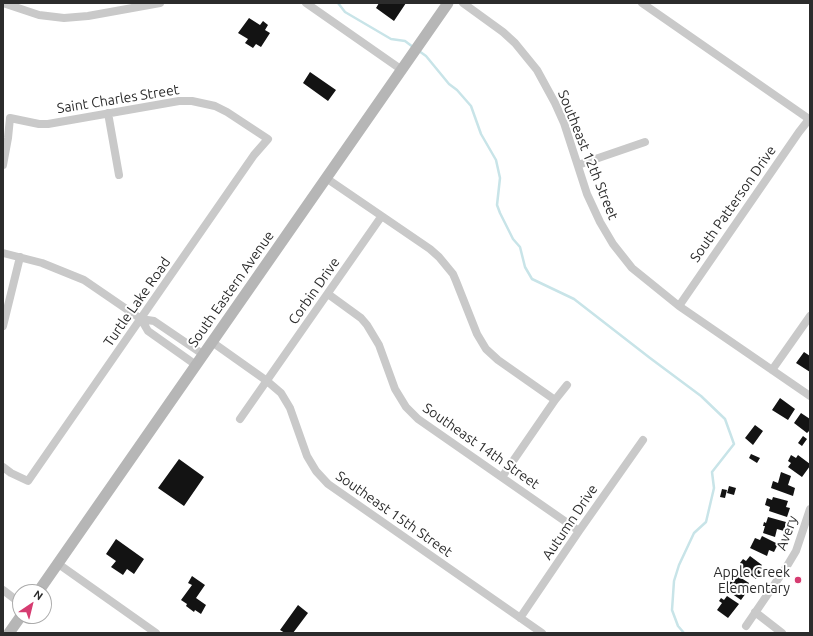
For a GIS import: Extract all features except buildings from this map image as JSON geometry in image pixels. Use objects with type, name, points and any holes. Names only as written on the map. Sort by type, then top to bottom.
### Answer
[{"type":"main road","name":"South Eastern Avenue","points":[[43,584],[448,3]]},
{"type":"main road","points":[[10,633],[16,624]]},
{"type":"street","points":[[4,3],[39,15],[64,18],[88,16],[160,3]]},
{"type":"street","points":[[306,3],[402,70]]},
{"type":"street","name":"Southeast 12th Street","points":[[463,3],[503,32],[537,70],[564,123],[592,206],[614,244],[632,268],[679,306],[810,396]]},
{"type":"street","points":[[642,3],[810,119]]},
{"type":"street","name":"Saint Charles Street","points":[[3,165],[10,118],[39,124],[48,124],[179,101],[192,101],[215,106],[227,112],[268,139]]},
{"type":"street","points":[[108,113],[119,175]]},
{"type":"street","name":"South Patterson Drive","points":[[679,306],[799,132],[810,119]]},
{"type":"street","name":"Turtle Lake Road","points":[[3,467],[28,481],[254,155],[268,139]]},
{"type":"street","points":[[578,165],[645,142]]},
{"type":"street","points":[[326,178],[430,249],[446,265],[456,281],[477,334],[486,350],[556,400]]},
{"type":"street","name":"Corbin Drive","points":[[240,419],[381,217]]},
{"type":"street","points":[[3,253],[59,269],[84,280],[141,318],[154,321],[204,355]]},
{"type":"street","points":[[3,326],[20,257]]},
{"type":"street","name":"Southeast 14th Street","points":[[328,294],[361,318],[373,334],[379,345],[394,389],[412,414],[424,424],[579,530]]},
{"type":"street","points":[[772,370],[810,316]]},
{"type":"street","points":[[141,318],[148,331],[196,365]]},
{"type":"street","name":"Southeast 15th Street","points":[[212,342],[267,381],[281,393],[290,408],[307,456],[316,471],[328,484],[542,633]]},
{"type":"street","points":[[502,477],[567,385]]},
{"type":"street","name":"Autumn Drive","points":[[520,618],[642,440]]},
{"type":"street","name":"Avery","points":[[746,626],[796,551],[810,509]]},
{"type":"street","points":[[57,564],[156,633]]},
{"type":"street","points":[[3,590],[12,597]]},
{"type":"street","points":[[755,612],[782,633]]},
{"type":"waterway","points":[[338,3],[345,12],[391,39],[405,41],[413,47]]},
{"type":"waterway","points":[[419,51],[426,56],[449,84],[457,90],[471,106],[481,134],[496,160],[500,178],[497,205],[513,239],[520,247],[525,267],[532,279],[574,299],[701,396],[725,419],[734,444],[712,472],[714,488],[706,522],[694,533],[679,565],[674,581],[672,610],[678,626],[684,633]]},
{"type":"place","name":"Apple Creek Elementary","points":[[798,580]]}]
